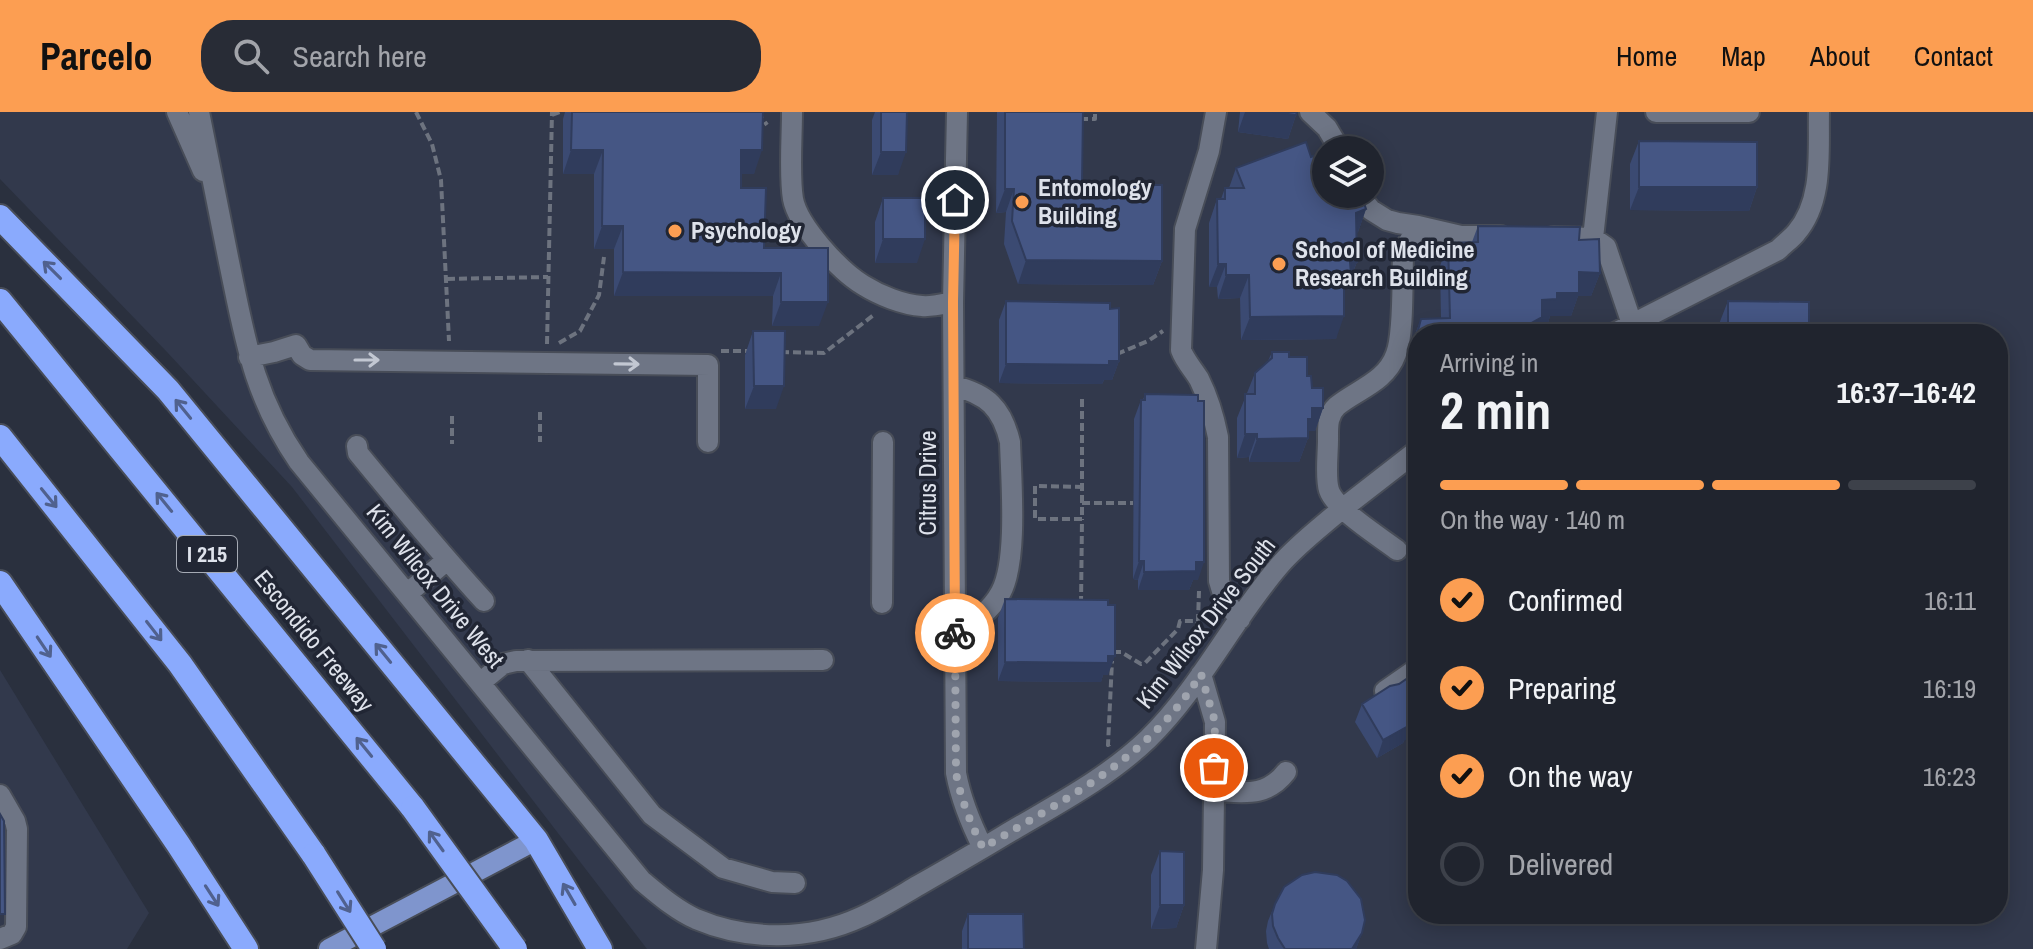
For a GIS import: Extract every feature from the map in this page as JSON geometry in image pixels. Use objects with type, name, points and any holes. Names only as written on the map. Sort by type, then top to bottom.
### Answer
[{"type":"highway","points":[[0,217],[168,390],[536,840],[600,949]]},
{"type":"highway","name":"Escondido Freeway","points":[[0,301],[413,808],[515,949]]},
{"type":"highway","points":[[0,437],[180,664],[314,855],[374,949]]},
{"type":"highway","points":[[0,583],[246,949]]},
{"type":"main road","points":[[329,949],[536,840]]},
{"type":"street","points":[[177,112],[217,200]]},
{"type":"street","name":"Kim Wilcox Drive West","points":[[199,112],[249,357],[270,414],[291,449],[642,881],[666,901],[695,918],[724,928],[756,935],[817,931]]},
{"type":"street","points":[[792,112],[793,198],[799,218],[835,261],[862,285],[890,297],[923,307],[953,302]]},
{"type":"street","name":"Citrus Drive","points":[[957,112],[953,302],[956,773],[970,822],[983,848]]},
{"type":"street","points":[[1216,112],[1209,151],[1185,229],[1181,350],[1198,377],[1214,416],[1218,437],[1219,581],[1225,601],[1240,619]]},
{"type":"street","points":[[1310,112],[1332,136]]},
{"type":"street","points":[[1593,238],[1607,112]]},
{"type":"street","points":[[1656,112],[1749,112]]},
{"type":"street","points":[[1369,208],[1387,220],[1461,236],[1593,238],[1606,247],[1632,324],[1778,250],[1797,233],[1814,196],[1819,112]]},
{"type":"street","points":[[1397,550],[1343,509],[1329,491],[1328,425],[1338,405],[1375,382],[1397,354],[1403,256],[1418,226]]},
{"type":"street","points":[[249,357],[296,345],[302,355],[310,360],[708,365],[708,442]]},
{"type":"street","points":[[954,386],[984,397],[995,407],[1006,425],[1010,442],[1011,541],[1008,572],[1002,592],[978,620],[955,633]]},
{"type":"street","points":[[882,603],[883,442]]},
{"type":"street","points":[[357,446],[358,453],[484,601]]},
{"type":"street","name":"Kim Wilcox Drive South","points":[[817,931],[859,918],[1097,781],[1128,757],[1187,696],[1193,668],[1240,619],[1280,565],[1304,540],[1408,458]]},
{"type":"street","points":[[408,593],[447,560]]},
{"type":"street","points":[[481,682],[503,664],[528,660],[823,660]]},
{"type":"street","points":[[528,660],[652,815],[723,868],[772,882],[795,883]]},
{"type":"street","points":[[1193,668],[1215,722],[1213,870],[1206,949]]},
{"type":"street","points":[[1385,691],[1408,675]]},
{"type":"street","points":[[1214,791],[1261,791],[1277,783],[1286,772]]},
{"type":"street","points":[[0,795],[17,829],[16,927],[12,934],[0,939]]},
{"type":"path","points":[[416,112],[432,144],[441,180],[451,360]]},
{"type":"path","points":[[560,112],[552,114],[547,350],[580,331],[599,295],[604,257]]},
{"type":"path","points":[[758,112],[767,125]]},
{"type":"path","points":[[1077,119],[1095,119],[1095,112]]},
{"type":"path","points":[[446,279],[548,277]]},
{"type":"path","points":[[768,351],[824,353],[880,310],[890,297]]},
{"type":"path","points":[[1115,355],[1148,341],[1182,318]]},
{"type":"path","points":[[1081,610],[1082,399]]},
{"type":"path","points":[[540,412],[540,442]]},
{"type":"path","points":[[452,416],[452,444]]},
{"type":"path","points":[[1082,487],[1035,486],[1035,519],[1082,519]]},
{"type":"path","points":[[1082,503],[1133,503]]},
{"type":"path","points":[[1193,668],[1200,581]]},
{"type":"path","points":[[1117,737],[1108,745],[1113,652],[1121,652],[1141,664],[1145,663],[1178,629],[1180,621],[1198,621]]},
{"type":"shaded area","points":[[0,112],[2033,112],[2033,949],[647,949],[292,487],[0,179]]},
{"type":"shaded area","points":[[0,670],[149,913],[127,949],[0,949]]},
{"type":"building","name":"Psychology","points":[[572,112],[763,112],[762,150],[741,150],[741,188],[766,188],[764,248],[828,248],[828,302],[781,302],[781,273],[623,272],[623,226],[602,226],[603,150],[571,150]]},
{"type":"building","points":[[881,112],[907,112],[906,152],[881,152]]},
{"type":"building","name":"Entomology Building","points":[[1005,112],[1083,112],[1082,185],[1162,185],[1162,261],[1026,260],[1012,221],[1014,189],[1005,189]]},
{"type":"building","points":[[1639,141],[1757,142],[1757,187],[1639,187]]},
{"type":"building","name":"School of Medicine Research Building","points":[[1306,142],[1312,157],[1312,208],[1366,208],[1356,213],[1357,262],[1350,262],[1351,274],[1344,274],[1344,316],[1250,317],[1249,275],[1226,275],[1226,264],[1218,264],[1217,199],[1225,199],[1225,188],[1244,188],[1236,168]]},
{"type":"building","points":[[883,198],[925,198],[925,239],[883,239]]},
{"type":"building","points":[[1478,226],[1580,227],[1579,240],[1599,239],[1600,273],[1579,272],[1579,293],[1557,293],[1557,299],[1542,300],[1542,317],[1530,324],[1420,324],[1421,319],[1450,318],[1448,243],[1478,242]]},
{"type":"building","points":[[1006,301],[1110,303],[1110,309],[1119,308],[1119,361],[1109,361],[1109,365],[1006,364]]},
{"type":"building","points":[[1728,301],[1809,302],[1809,324],[1728,324]]},
{"type":"building","points":[[753,331],[785,331],[784,386],[754,386]]},
{"type":"building","points":[[1272,352],[1289,352],[1289,357],[1307,357],[1307,376],[1311,376],[1312,388],[1323,388],[1323,408],[1312,408],[1312,419],[1308,419],[1308,438],[1257,439],[1257,434],[1245,434],[1245,394],[1255,394],[1255,373],[1272,358]]},
{"type":"building","points":[[1145,394],[1198,395],[1198,401],[1204,401],[1204,562],[1196,562],[1196,571],[1144,572],[1144,561],[1139,561],[1141,400],[1145,400]]},
{"type":"building","points":[[1005,599],[1108,600],[1108,605],[1115,605],[1115,656],[1108,656],[1108,663],[1005,662]]},
{"type":"building","points":[[1408,678],[1408,726],[1383,740],[1362,704],[1390,686]]},
{"type":"building","points":[[0,814],[4,821],[5,914],[0,914]]},
{"type":"building","points":[[1160,851],[1184,852],[1184,905],[1160,905]]},
{"type":"building","points":[[1315,872],[1337,875],[1347,881],[1361,899],[1365,920],[1362,933],[1352,949],[1285,949],[1278,938],[1272,914],[1284,887],[1302,875]]},
{"type":"building","points":[[968,914],[1023,914],[1024,949],[968,949]]},
{"type":"way so far","points":[[955,633],[956,773],[970,822],[983,848],[1097,781],[1128,757],[1187,696],[1201,674],[1215,722],[1214,768]]},
{"type":"place","name":"Entomology Building","points":[[1022,202]]},
{"type":"place","name":"Psychology","points":[[675,231]]},
{"type":"place","name":"School of Medicine Research Building","points":[[1279,264]]},
{"type":"route","points":[[955,200],[955,633]]}]
